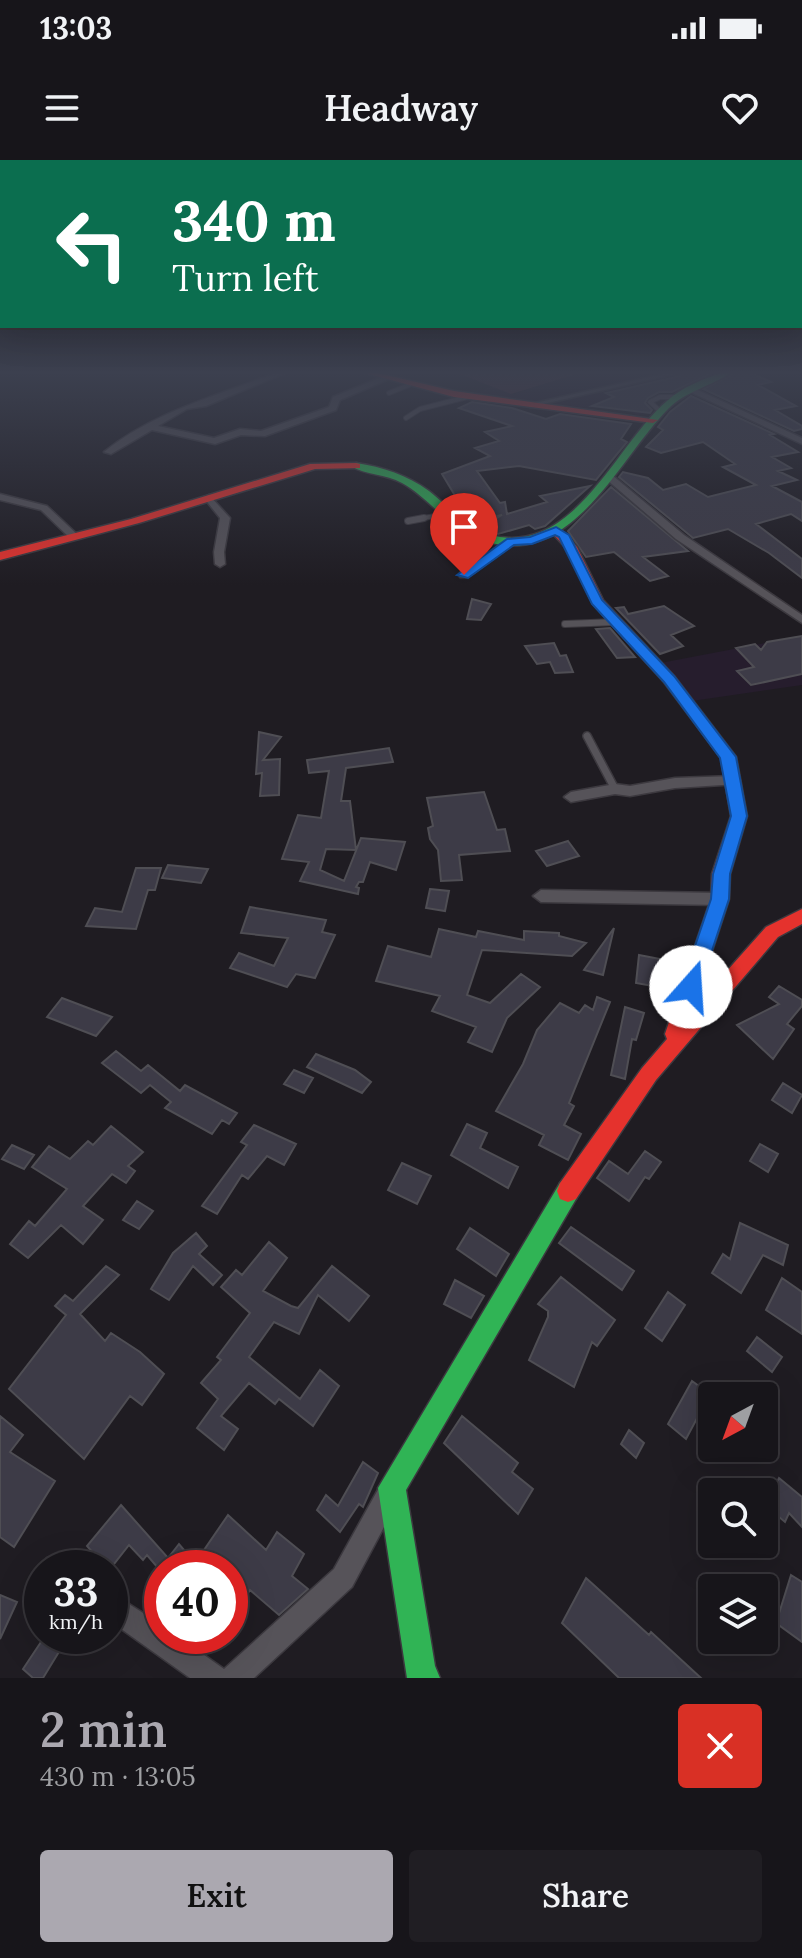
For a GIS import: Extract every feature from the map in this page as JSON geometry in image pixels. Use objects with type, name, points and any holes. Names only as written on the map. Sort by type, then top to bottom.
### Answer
[{"type":"street","points":[[108,452],[122,444]]},
{"type":"street","points":[[0,556],[76,538],[314,466],[358,466],[388,472],[415,486],[465,530],[511,542],[532,540],[556,531],[609,477],[635,444]]},
{"type":"street","points":[[609,477],[680,537],[802,620]]},
{"type":"street","points":[[0,497],[44,508],[76,538]]},
{"type":"street","points":[[209,498],[225,518],[220,564]]},
{"type":"street","points":[[556,531],[571,547],[597,601],[669,679],[728,757],[739,816],[721,874],[720,899],[671,1046]]},
{"type":"street","points":[[464,575],[511,542]]},
{"type":"street","points":[[571,797],[675,783],[733,781]]},
{"type":"street","points":[[541,896],[720,899]]},
{"type":"street","points":[[234,1678],[343,1578],[553,1213],[671,1046],[772,932],[802,916]]},
{"type":"street","points":[[392,1489],[420,1672],[424,1678]]},
{"type":"street","points":[[128,1618],[214,1678]]},
{"type":"lane","points":[[408,521],[446,514]]},
{"type":"lane","points":[[565,624],[616,622]]},
{"type":"lane","points":[[587,736],[615,789]]},
{"type":"shaded area","points":[[802,636],[802,685],[692,701],[655,664]]},
{"type":"building","points":[[489,444],[625,444],[596,480],[519,466],[477,471],[500,503],[505,502],[507,514],[547,502],[540,496],[590,486],[545,526],[535,529],[529,525],[498,534],[482,527],[502,515],[472,521],[459,510],[463,509],[442,474],[490,456],[475,448]]},
{"type":"building","points":[[649,444],[696,444],[661,453],[646,447]]},
{"type":"building","points":[[706,444],[785,444],[798,452],[772,457],[791,468],[778,471],[797,480],[772,486],[802,502],[802,521],[791,514],[756,524],[802,559],[802,578],[769,553],[728,529],[693,538],[619,477],[623,472],[648,478],[663,490],[686,484],[708,497],[756,485],[723,467],[735,464]]},
{"type":"building","points":[[611,487],[688,551],[643,557],[668,576],[650,581],[614,552],[586,557],[568,531]]},
{"type":"building","points":[[472,599],[491,604],[481,620],[467,619]]},
{"type":"building","points":[[664,606],[694,626],[671,635],[683,646],[660,654],[616,608],[624,607],[628,614]]},
{"type":"building","points":[[610,628],[635,657],[617,658],[596,629]]},
{"type":"building","points":[[802,636],[802,674],[751,685],[737,671],[754,667],[736,648],[755,644],[761,650],[767,642]]},
{"type":"building","points":[[554,643],[560,656],[566,655],[573,672],[555,673],[550,662],[537,664],[525,646]]},
{"type":"building","points":[[259,732],[281,737],[263,760],[280,759],[279,795],[260,796],[262,773],[256,774]]},
{"type":"building","points":[[389,748],[393,762],[346,768],[341,801],[350,801],[356,850],[326,849],[320,870],[344,881],[361,838],[405,842],[396,870],[370,862],[363,882],[356,887],[359,888],[358,894],[300,881],[309,862],[282,859],[298,815],[321,818],[329,771],[309,773],[307,760]]},
{"type":"building","points":[[484,792],[497,830],[505,829],[510,851],[459,855],[462,880],[441,881],[438,850],[430,839],[428,828],[433,826],[427,798]]},
{"type":"building","points":[[568,841],[579,856],[547,866],[536,851]]},
{"type":"building","points":[[168,865],[208,869],[201,883],[162,878]]},
{"type":"building","points":[[136,868],[161,868],[155,890],[148,890],[136,929],[86,926],[95,908],[122,912]]},
{"type":"building","points":[[430,889],[449,891],[445,911],[426,908]]},
{"type":"building","points":[[250,907],[326,920],[322,932],[335,935],[315,978],[296,974],[287,987],[230,968],[239,953],[274,966],[288,938],[241,933]]},
{"type":"building","points":[[614,928],[603,975],[584,970]]},
{"type":"building","points":[[439,929],[476,937],[478,931],[524,940],[524,931],[559,933],[559,936],[586,943],[572,956],[482,950],[467,995],[490,1003],[521,974],[540,987],[507,1018],[492,1052],[468,1042],[476,1027],[432,1011],[440,996],[376,981],[388,946],[431,957]]},
{"type":"building","points":[[639,955],[676,962],[675,990],[636,983]]},
{"type":"building","points":[[779,986],[802,1000],[802,1006],[787,1024],[794,1029],[773,1059],[737,1025],[779,1004],[769,997]]},
{"type":"building","points":[[597,997],[610,1002],[569,1103],[574,1106],[564,1125],[581,1134],[568,1160],[539,1145],[544,1135],[496,1111],[523,1064],[537,1030],[560,1003],[579,1013],[585,1005],[593,1010]]},
{"type":"building","points":[[62,998],[112,1017],[96,1036],[47,1017]]},
{"type":"building","points":[[625,1007],[644,1013],[636,1040],[632,1039],[625,1079],[611,1075]]},
{"type":"building","points":[[116,1051],[141,1071],[148,1065],[180,1091],[185,1085],[237,1113],[229,1124],[222,1120],[212,1134],[165,1108],[171,1102],[150,1085],[141,1093],[102,1063]]},
{"type":"building","points":[[316,1054],[355,1070],[371,1082],[362,1093],[307,1067]]},
{"type":"building","points":[[294,1070],[313,1078],[304,1093],[284,1084]]},
{"type":"building","points":[[783,1083],[802,1095],[792,1113],[772,1100]]},
{"type":"building","points":[[467,1124],[487,1133],[480,1148],[518,1167],[508,1188],[451,1155]]},
{"type":"building","points":[[254,1125],[296,1144],[284,1165],[267,1156],[248,1179],[242,1175],[217,1214],[202,1206],[247,1145],[241,1142]]},
{"type":"building","points":[[111,1126],[143,1152],[128,1166],[135,1171],[126,1183],[112,1174],[83,1206],[103,1220],[83,1244],[61,1225],[28,1258],[10,1244],[29,1221],[35,1226],[67,1189],[32,1167],[49,1146],[70,1159],[88,1141],[93,1145]]},
{"type":"building","points":[[760,1144],[778,1154],[768,1172],[750,1161]]},
{"type":"building","points":[[12,1145],[34,1155],[24,1169],[2,1159]]},
{"type":"building","points":[[645,1151],[661,1162],[649,1179],[645,1177],[629,1201],[597,1178],[609,1161],[628,1174]]},
{"type":"building","points":[[402,1163],[431,1176],[417,1204],[388,1190]]},
{"type":"building","points":[[137,1201],[153,1211],[139,1229],[123,1220]]},
{"type":"building","points":[[740,1223],[788,1245],[783,1265],[763,1255],[741,1293],[712,1273],[723,1254],[730,1259]]},
{"type":"building","points":[[571,1227],[634,1271],[622,1290],[559,1243]]},
{"type":"building","points":[[470,1228],[509,1254],[496,1276],[457,1249]]},
{"type":"building","points":[[196,1233],[207,1246],[199,1254],[222,1275],[213,1285],[193,1266],[169,1300],[151,1289],[173,1253]]},
{"type":"building","points":[[269,1242],[287,1258],[263,1291],[298,1308],[332,1266],[369,1296],[349,1321],[318,1295],[299,1334],[274,1322],[249,1357],[300,1399],[320,1370],[339,1386],[313,1426],[279,1399],[275,1404],[249,1383],[221,1416],[238,1429],[224,1450],[197,1428],[218,1399],[201,1383],[221,1360],[217,1357],[250,1313],[221,1287],[236,1270],[242,1275]]},
{"type":"building","points":[[106,1266],[119,1275],[80,1314],[105,1341],[111,1333],[140,1352],[164,1374],[142,1405],[130,1396],[84,1459],[9,1389],[66,1315],[55,1306],[65,1295],[73,1301]]},
{"type":"building","points":[[561,1277],[615,1320],[597,1346],[592,1342],[574,1387],[529,1360],[548,1317],[548,1311],[538,1304]]},
{"type":"building","points":[[782,1278],[802,1292],[802,1334],[766,1310]]},
{"type":"building","points":[[455,1280],[484,1296],[471,1318],[444,1304]]},
{"type":"building","points":[[668,1292],[685,1305],[662,1341],[645,1328]]},
{"type":"building","points":[[757,1337],[782,1357],[772,1372],[747,1351]]},
{"type":"building","points":[[692,1381],[698,1385],[698,1416],[686,1439],[668,1424]]},
{"type":"building","points":[[0,1416],[23,1435],[10,1452],[55,1481],[14,1547],[0,1537]]},
{"type":"building","points":[[462,1416],[518,1463],[512,1472],[533,1489],[518,1514],[444,1443]]},
{"type":"building","points":[[629,1430],[644,1443],[636,1458],[621,1444]]},
{"type":"building","points":[[363,1462],[378,1473],[363,1507],[359,1504],[340,1532],[317,1510],[326,1495],[338,1506]]},
{"type":"building","points":[[778,1480],[802,1497],[802,1527],[789,1513],[785,1522],[778,1516]]},
{"type":"building","points":[[121,1505],[161,1550],[144,1550],[143,1560],[129,1545],[125,1550],[90,1550],[87,1546]]},
{"type":"building","points":[[228,1515],[266,1550],[277,1532],[304,1554],[292,1576],[308,1589],[279,1615],[250,1590],[248,1593],[248,1550],[204,1550]]},
{"type":"building","points":[[791,1575],[802,1582],[802,1642],[778,1624]]},
{"type":"building","points":[[586,1578],[701,1678],[619,1678],[562,1623]]},
{"type":"building","points":[[0,1595],[17,1602],[0,1639]]},
{"type":"building","points":[[33,1654],[58,1654],[43,1678],[33,1678],[23,1669]]},
{"type":"traffic: fast","points":[[356,466],[386,472],[407,481],[468,529],[494,540],[512,542],[535,539],[557,528],[577,512],[597,492],[634,444]]},
{"type":"traffic: fast","points":[[424,1678],[420,1672],[392,1488],[568,1191]]},
{"type":"traffic: jam","points":[[0,556],[135,521],[314,466],[356,466]]},
{"type":"traffic: jam","points":[[556,531],[571,547],[597,601],[669,679],[728,757],[739,816],[721,874],[720,899],[675,1034]]},
{"type":"traffic: jam","points":[[568,1191],[649,1074],[772,932],[802,916]]},
{"type":"route","points":[[464,575],[511,542],[532,540],[556,531],[563,535],[597,601],[669,679],[728,757],[739,816],[721,874],[720,899],[691,987]]}]
